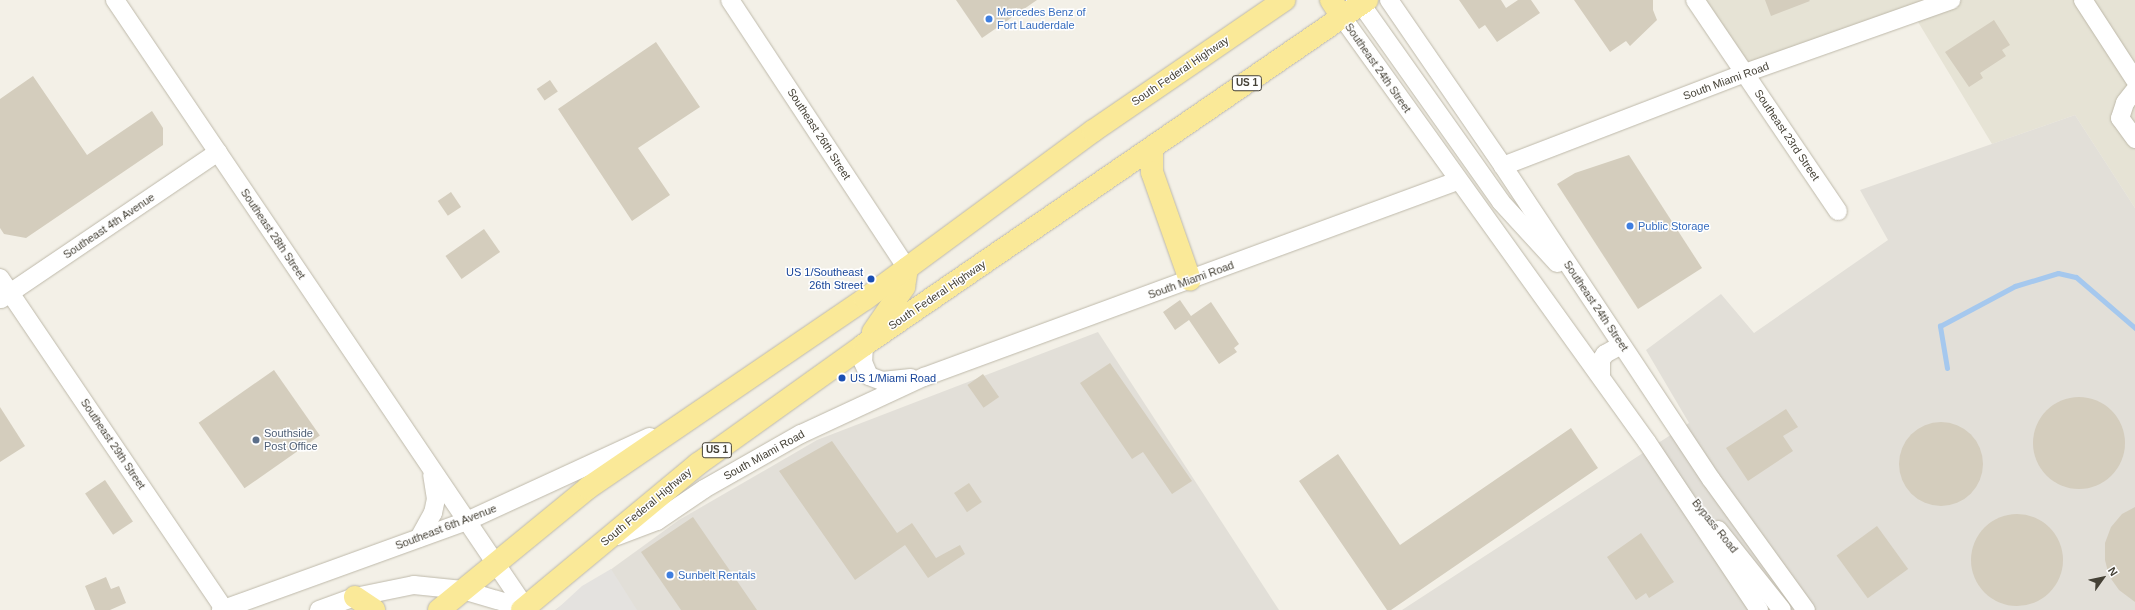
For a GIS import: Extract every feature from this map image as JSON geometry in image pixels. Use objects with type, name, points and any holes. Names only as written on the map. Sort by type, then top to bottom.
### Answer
[{"type":"main road","name":"South Federal Highway","points":[[440,610],[588,488],[907,268],[1099,127],[1284,0]]},
{"type":"main road","name":"South Federal Highway","points":[[524,609],[698,464],[864,345],[1152,149],[1351,4]]},
{"type":"main road","points":[[1152,149],[1152,172],[1190,280]]},
{"type":"main road","points":[[864,345],[895,303],[904,286],[907,268]]},
{"type":"main road","points":[[355,597],[374,610]]},
{"type":"street","name":"Southeast 28th Street","points":[[115,0],[467,521],[524,609]]},
{"type":"street","name":"Southeast 26th Street","points":[[730,0],[907,268]]},
{"type":"street","name":"Southeast 24th Street","points":[[1389,0],[1503,166],[1711,480],[1806,610]]},
{"type":"street","name":"Southeast 23rd Street","points":[[1695,0],[1838,211]]},
{"type":"street","name":"South Miami Road","points":[[1503,166],[1745,73],[1951,0]]},
{"type":"street","points":[[2082,0],[2135,80]]},
{"type":"street","name":"Southeast 24th Street","points":[[1351,4],[1458,181],[1495,226],[1647,442],[1758,610]]},
{"type":"street","points":[[1351,4],[1501,202],[1595,305]]},
{"type":"street","points":[[2135,90],[2125,103],[2120,118],[2135,139]]},
{"type":"street","name":"Southeast 4th Avenue","points":[[5,296],[218,152]]},
{"type":"street","name":"South Miami Road","points":[[608,539],[657,521],[704,489],[801,434],[924,377],[1458,181]]},
{"type":"street","name":"Southeast 29th Street","points":[[0,278],[5,296],[223,610]]},
{"type":"street","points":[[1601,377],[1601,360],[1605,354],[1621,344]]},
{"type":"street","name":"South Miami Road","points":[[864,345],[863,362],[869,376],[882,381],[924,377]]},
{"type":"street","name":"Southeast 6th Avenue","points":[[223,610],[467,521],[687,420]]},
{"type":"street","name":"Bypass Road","points":[[1647,442],[1783,610]]},
{"type":"street","name":"Southeast 28th Street","points":[[419,538],[428,526],[436,499],[430,468]]},
{"type":"street","name":"Bypass Road","points":[[1711,480],[1736,532],[1783,610]]},
{"type":"street","points":[[319,610],[355,597],[414,585],[463,590],[524,609]]},
{"type":"shaded area","points":[[1700,0],[2135,0],[2135,208],[2075,115],[1992,144],[1912,12],[1746,69]]},
{"type":"shaded area","points":[[2075,115],[2135,208],[2135,610],[1402,610],[1689,423],[1646,350],[1721,294],[1754,333],[1888,240],[1860,190]]},
{"type":"shaded area","points":[[1098,332],[1279,610],[555,610],[679,520],[817,440]]},
{"type":"shaded area","points":[[611,569],[637,610],[556,610],[582,586]]},
{"type":"building","name":"Mercedes Benz of Fort Lauderdale","points":[[956,0],[1037,0],[982,38]]},
{"type":"building","points":[[1459,0],[1501,0],[1506,8],[1518,0],[1531,0],[1540,13],[1497,42],[1485,25],[1479,29]]},
{"type":"building","points":[[1574,0],[1653,0],[1653,10],[1657,20],[1630,46],[1626,41],[1610,52]]},
{"type":"building","points":[[1765,0],[1809,0],[1810,1],[1771,16]]},
{"type":"building","points":[[1994,20],[2010,45],[2002,50],[2006,56],[1980,73],[1983,78],[1969,87],[1945,52]]},
{"type":"building","points":[[656,42],[700,107],[638,148],[670,195],[632,221],[558,109]]},
{"type":"building","points":[[33,76],[87,155],[152,111],[163,128],[163,145],[26,238],[4,234],[0,228],[0,99]]},
{"type":"building","points":[[550,80],[558,92],[545,101],[537,89]]},
{"type":"building","name":"Public Storage","points":[[1629,155],[1702,268],[1638,309],[1557,184],[1575,173]]},
{"type":"building","points":[[451,192],[461,207],[448,216],[438,201]]},
{"type":"building","points":[[484,229],[500,252],[462,279],[445,256]]},
{"type":"building","points":[[1180,300],[1191,316],[1211,302],[1239,344],[1234,348],[1237,352],[1219,364],[1189,320],[1175,330],[1163,312]]},
{"type":"building","points":[[1110,363],[1192,481],[1172,494],[1143,452],[1132,459],[1080,383]]},
{"type":"building","points":[[274,370],[320,436],[245,488],[199,423]]},
{"type":"building","points":[[983,374],[999,397],[983,408],[967,385]]},
{"type":"building","points":[[2079,397],[2097,400],[2112,410],[2122,425],[2125,443],[2122,461],[2112,476],[2097,486],[2079,489],[2061,486],[2046,476],[2036,461],[2033,443],[2036,425],[2046,410],[2061,400]]},
{"type":"building","points":[[0,407],[25,446],[0,462]]},
{"type":"building","points":[[1786,409],[1798,427],[1783,436],[1793,451],[1748,481],[1726,448]]},
{"type":"building","points":[[1941,422],[1957,425],[1971,434],[1980,448],[1983,464],[1980,480],[1971,494],[1957,503],[1941,506],[1925,503],[1911,494],[1902,480],[1899,464],[1902,448],[1911,434],[1925,425]]},
{"type":"building","points":[[1571,428],[1598,468],[1391,610],[1387,610],[1299,481],[1338,454],[1400,545]]},
{"type":"building","points":[[832,441],[897,533],[912,523],[936,558],[960,545],[965,554],[928,578],[905,545],[855,580],[779,471]]},
{"type":"building","points":[[105,480],[133,521],[113,535],[85,493]]},
{"type":"building","points":[[969,483],[982,502],[967,512],[954,493]]},
{"type":"building","points":[[2135,507],[2135,602],[2119,590],[2109,576],[2105,560],[2105,543],[2111,527],[2122,514]]},
{"type":"building","points":[[2017,514],[2035,517],[2050,527],[2060,542],[2063,560],[2060,578],[2050,593],[2035,603],[2017,606],[1999,603],[1984,593],[1974,578],[1971,560],[1974,542],[1984,527],[1999,517]]},
{"type":"building","points":[[693,517],[757,610],[681,610],[641,552]]},
{"type":"building","points":[[1877,526],[1908,569],[1868,598],[1837,555]]},
{"type":"building","points":[[1641,533],[1674,582],[1649,598],[1646,593],[1636,600],[1607,557]]},
{"type":"building","points":[[106,577],[111,589],[119,586],[126,603],[110,610],[95,610],[85,586]]},
{"type":"waterway","points":[[1947,368],[1940,326],[2015,286],[2058,273],[2076,277],[2135,328]]},
{"type":"place","name":"Mercedes Benz of Fort Lauderdale","points":[[989,19]]},
{"type":"place","name":"Public Storage","points":[[1630,226]]},
{"type":"place","name":"US 1/Southeast 26th Street","points":[[871,279]]},
{"type":"place","name":"US 1/Miami Road","points":[[842,378]]},
{"type":"place","name":"Southside Post Office","points":[[256,440]]},
{"type":"place","name":"Sunbelt Rentals","points":[[670,575]]}]
